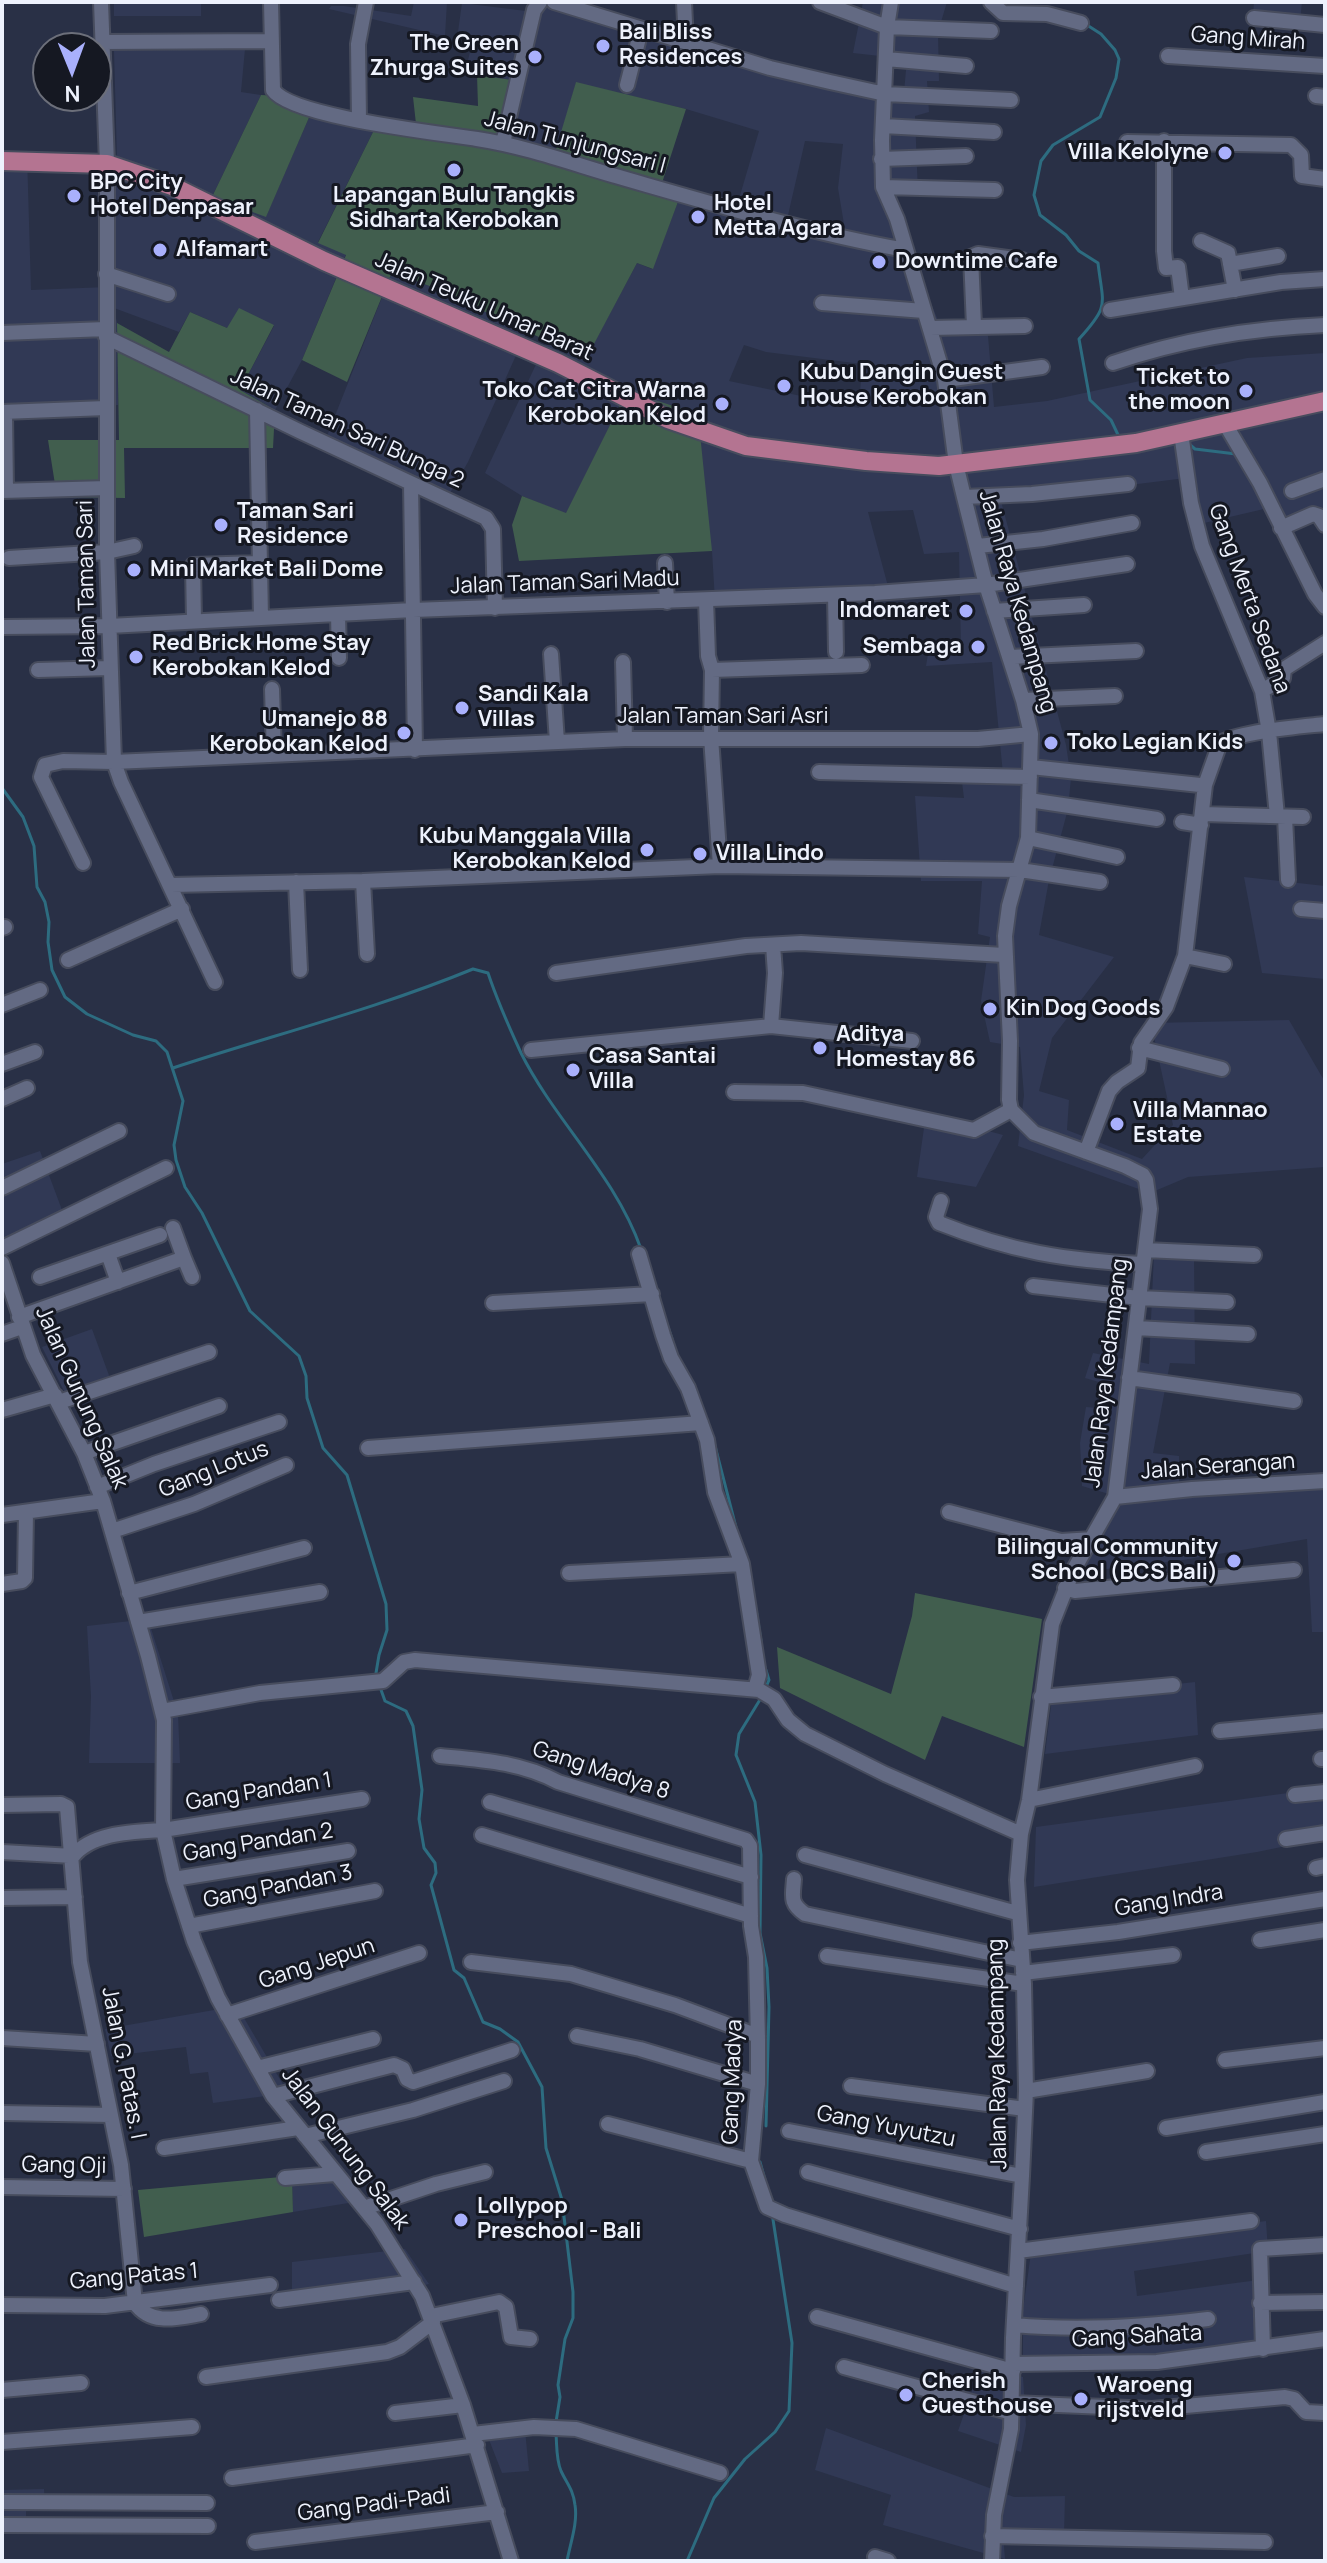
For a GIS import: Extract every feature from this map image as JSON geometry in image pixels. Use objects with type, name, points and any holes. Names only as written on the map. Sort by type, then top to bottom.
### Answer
[{"type":"main road","name":"Jalan Teuku Umar Barat","points":[[2,161],[107,164],[172,186],[387,290],[558,363],[632,403],[746,446],[919,465],[956,464],[1136,443],[1324,401]]},
{"type":"street","name":"Jalan Taman Sari","points":[[101,2],[102,32]]},
{"type":"street","name":"Jalan Tunjungsari I","points":[[271,2],[271,78],[276,95],[318,111],[359,120],[503,143],[776,223],[906,250]]},
{"type":"street","points":[[359,120],[357,57],[366,2]]},
{"type":"street","points":[[503,143],[534,10],[540,2]]},
{"type":"street","points":[[554,2],[770,68],[885,94],[1011,100]]},
{"type":"street","points":[[684,2],[686,42]]},
{"type":"street","points":[[820,2],[887,27],[991,31]]},
{"type":"street","name":"Jalan Raya Kedampang","points":[[891,2],[887,27],[881,159],[883,187],[897,219],[945,380],[956,464],[964,497],[986,585],[1031,734],[1028,838],[1009,906],[1004,955],[1011,1110],[1034,1133],[1136,1171],[1146,1180],[1150,1209],[1115,1497],[1065,1588],[1052,1624],[1029,1800],[1021,1834],[1017,1913],[1023,1972],[1026,2091],[1012,2408],[992,2536],[992,2561]]},
{"type":"street","points":[[991,2],[1003,13],[1047,14],[1081,23]]},
{"type":"street","points":[[1254,18],[1325,25]]},
{"type":"street","points":[[627,85],[641,30]]},
{"type":"street","points":[[112,42],[271,41]]},
{"type":"street","name":"Gang Mirah","points":[[1168,56],[1325,66]]},
{"type":"street","points":[[886,59],[966,66]]},
{"type":"street","name":"Jalan Taman Sari","points":[[105,112],[107,552],[114,762],[215,982]]},
{"type":"street","points":[[883,126],[994,132]]},
{"type":"street","points":[[1164,141],[1164,251],[1166,268],[1178,267],[1182,298]]},
{"type":"street","points":[[1127,142],[1291,145],[1301,155],[1303,177],[1325,179]]},
{"type":"street","points":[[881,159],[966,156]]},
{"type":"street","points":[[883,187],[995,190]]},
{"type":"street","points":[[1201,241],[1228,253],[1235,290]]},
{"type":"street","points":[[974,326],[971,257],[978,254],[1022,260]]},
{"type":"street","points":[[1230,264],[1278,256]]},
{"type":"street","points":[[106,274],[168,294]]},
{"type":"street","points":[[1110,310],[1325,279]]},
{"type":"street","points":[[822,303],[924,311]]},
{"type":"street","points":[[1113,363],[1172,347],[1262,330],[1325,325]]},
{"type":"street","points":[[930,328],[1025,326]]},
{"type":"street","points":[[2,333],[106,333]]},
{"type":"street","name":"Jalan Taman Sari Bunga 2","points":[[106,333],[257,410],[489,520],[493,529],[495,608]]},
{"type":"street","points":[[945,380],[1042,367]]},
{"type":"street","points":[[1324,401],[1325,408]]},
{"type":"street","points":[[106,408],[3,412],[4,491],[107,488]]},
{"type":"street","points":[[257,410],[261,618]]},
{"type":"street","points":[[1224,422],[1260,483],[1315,594],[1325,607]]},
{"type":"street","name":"Gang Merta Sedana","points":[[1181,433],[1191,503],[1202,546],[1262,691],[1288,880]]},
{"type":"street","points":[[1292,491],[1325,479]]},
{"type":"street","points":[[411,484],[415,750]]},
{"type":"street","points":[[964,497],[1128,484]]},
{"type":"street","points":[[1281,528],[1313,514],[1317,514],[1325,525]]},
{"type":"street","points":[[978,546],[1043,539],[1132,523]]},
{"type":"street","points":[[9,558],[107,552],[134,546]]},
{"type":"street","points":[[194,621],[193,565],[260,563]]},
{"type":"street","points":[[665,563],[667,602]]},
{"type":"street","name":"Jalan Taman Sari Madu","points":[[2,627],[109,626],[413,610],[835,595],[986,585],[1127,564]]},
{"type":"street","points":[[835,595],[836,652]]},
{"type":"street","points":[[706,600],[720,866]]},
{"type":"street","points":[[994,611],[1084,605]]},
{"type":"street","points":[[338,614],[339,658]]},
{"type":"street","points":[[1262,691],[1283,678],[1284,669],[1325,643]]},
{"type":"street","points":[[1009,657],[1136,651]]},
{"type":"street","points":[[551,654],[557,742]]},
{"type":"street","points":[[623,662],[625,739]]},
{"type":"street","points":[[712,670],[862,665]]},
{"type":"street","points":[[38,670],[110,668]]},
{"type":"street","points":[[272,689],[274,755]]},
{"type":"street","points":[[1023,700],[1115,696]]},
{"type":"street","points":[[1086,1152],[1109,1091],[1138,1068],[1143,1038],[1166,1007],[1185,956],[1205,785],[1220,743],[1325,724]]},
{"type":"street","name":"Jalan Taman Sari Asri","points":[[83,863],[41,777],[45,765],[63,761],[114,762],[625,739],[978,739],[1031,734]]},
{"type":"street","points":[[819,772],[1030,772],[1200,785]]},
{"type":"street","points":[[1029,800],[1157,819]]},
{"type":"street","points":[[1182,822],[1303,817]]},
{"type":"street","points":[[1028,838],[1117,857]]},
{"type":"street","points":[[171,885],[363,881],[720,866],[1020,870],[1100,882]]},
{"type":"street","points":[[363,881],[367,954]]},
{"type":"street","points":[[296,882],[300,970]]},
{"type":"street","points":[[68,960],[182,909]]},
{"type":"street","points":[[1301,909],[1325,911]]},
{"type":"street","points":[[556,973],[746,946],[801,943],[1004,955]]},
{"type":"street","points":[[771,1026],[775,973],[773,945]]},
{"type":"street","points":[[1185,956],[1224,964]]},
{"type":"street","points":[[2,1005],[40,990]]},
{"type":"street","points":[[531,1050],[771,1026],[912,1041]]},
{"type":"street","points":[[1139,1048],[1222,1069]]},
{"type":"street","points":[[2,1064],[35,1052]]},
{"type":"street","points":[[2,1099],[27,1088]]},
{"type":"street","points":[[734,1092],[780,1090],[815,1095],[974,1130],[1011,1110]]},
{"type":"street","points":[[2,1188],[119,1131]]},
{"type":"street","points":[[2,1248],[166,1168]]},
{"type":"street","points":[[941,1201],[937,1222],[1002,1246],[1034,1253],[1144,1257],[1254,1255]]},
{"type":"street","points":[[40,1277],[166,1231],[192,1277]]},
{"type":"street","points":[[108,1254],[118,1282]]},
{"type":"street","points":[[639,1254],[667,1346],[688,1388],[709,1446],[717,1498],[742,1564],[761,1692]]},
{"type":"street","points":[[2,1334],[20,1322],[184,1258]]},
{"type":"street","name":"Jalan Gunung Salak","points":[[2,1263],[20,1322],[84,1453],[100,1494],[138,1622],[162,1711],[165,1754],[163,1830],[189,1926],[214,1989],[273,2096],[377,2224],[414,2282],[432,2319],[463,2405],[511,2561]]},
{"type":"street","points":[[1033,1286],[1139,1298],[1227,1302]]},
{"type":"street","points":[[493,1303],[652,1294]]},
{"type":"street","points":[[1136,1328],[1248,1334]]},
{"type":"street","points":[[2,1410],[57,1399],[209,1352]]},
{"type":"street","points":[[1129,1378],[1294,1401]]},
{"type":"street","points":[[84,1453],[219,1406]]},
{"type":"street","points":[[2,1515],[100,1494],[154,1464],[279,1422]]},
{"type":"street","points":[[368,1448],[701,1423]]},
{"type":"street","name":"Gang Lotus","points":[[112,1531],[194,1504],[286,1465]]},
{"type":"street","name":"Jalan Serangan","points":[[1115,1497],[1325,1481]]},
{"type":"street","points":[[2,1584],[25,1578],[26,1512]]},
{"type":"street","points":[[949,1512],[1061,1541],[1093,1539]]},
{"type":"street","points":[[129,1593],[304,1548]]},
{"type":"street","points":[[569,1573],[742,1564]]},
{"type":"street","points":[[1065,1588],[1075,1591],[1294,1570]]},
{"type":"street","points":[[138,1622],[320,1592]]},
{"type":"street","points":[[162,1711],[260,1693],[383,1681],[404,1662],[415,1660],[761,1692],[774,1699],[794,1727],[805,1734],[885,1774],[1021,1834]]},
{"type":"street","points":[[1041,1697],[1173,1685]]},
{"type":"street","points":[[1220,1731],[1325,1721]]},
{"type":"street","name":"Gang Madya 8","points":[[440,1756],[499,1762],[536,1770],[558,1782],[746,1840]]},
{"type":"street","points":[[1029,1800],[1195,1766]]},
{"type":"street","points":[[1295,1795],[1325,1792]]},
{"type":"street","name":"Gang Pandan 1","points":[[163,1830],[362,1799]]},
{"type":"street","points":[[490,1802],[751,1877]]},
{"type":"street","points":[[2,1805],[66,1805],[73,1856]]},
{"type":"street","points":[[2,1852],[73,1856],[82,1847],[105,1838],[163,1830]]},
{"type":"street","points":[[1286,1839],[1325,1833]]},
{"type":"street","points":[[482,1835],[751,1916]]},
{"type":"street","name":"Gang Madya","points":[[746,1840],[750,1846],[758,2036],[758,2084],[751,2161],[767,2207],[1016,2286]]},
{"type":"street","name":"Gang Pandan 2","points":[[174,1879],[348,1851]]},
{"type":"street","points":[[805,1855],[1017,1913]]},
{"type":"street","name":"Jalan G. Patas. I","points":[[73,1856],[80,1962],[124,2189],[135,2303]]},
{"type":"street","points":[[794,1879],[792,1899],[795,1907],[805,1914],[1023,1972]]},
{"type":"street","name":"Gang Pandan 3","points":[[189,1926],[375,1891]]},
{"type":"street","points":[[2,1898],[75,1897]]},
{"type":"street","name":"Gang Indra","points":[[1020,1943],[1118,1932],[1325,1899]]},
{"type":"street","points":[[1260,1940],[1325,1930]]},
{"type":"street","name":"Gang Jepun","points":[[227,2015],[419,1953]]},
{"type":"street","points":[[827,1956],[1023,1972],[1173,1955]]},
{"type":"street","points":[[471,1962],[571,1974],[675,2005],[758,2036]]},
{"type":"street","points":[[577,2036],[653,2052],[758,2084]]},
{"type":"street","points":[[2,2038],[97,2044]]},
{"type":"street","points":[[257,2068],[373,2039]]},
{"type":"street","points":[[1225,2060],[1325,2048]]},
{"type":"street","points":[[273,2096],[394,2065],[403,2069],[407,2079],[413,2082],[512,2050]]},
{"type":"street","points":[[1026,2091],[1147,2071]]},
{"type":"street","points":[[164,2148],[301,2132],[413,2110],[504,2081]]},
{"type":"street","points":[[851,2086],[1025,2109]]},
{"type":"street","points":[[1166,2128],[1325,2102]]},
{"type":"street","points":[[2,2113],[111,2115]]},
{"type":"street","points":[[608,2124],[751,2161]]},
{"type":"street","name":"Gang Yuyutzu","points":[[789,2131],[1022,2176]]},
{"type":"street","points":[[1206,2152],[1325,2134]]},
{"type":"street","points":[[364,2208],[436,2184],[485,2172]]},
{"type":"street","points":[[808,2172],[1020,2229]]},
{"type":"street","points":[[285,2178],[335,2174]]},
{"type":"street","name":"Gang Oji","points":[[2,2187],[124,2189]]},
{"type":"street","points":[[1018,2251],[1251,2221]]},
{"type":"street","points":[[1263,2349],[1260,2249],[1325,2245]]},
{"type":"street","points":[[279,2300],[414,2282]]},
{"type":"street","name":"Gang Patas 1","points":[[2,2305],[105,2306],[270,2285]]},
{"type":"street","points":[[206,2377],[387,2352],[400,2347],[432,2319],[499,2302],[506,2307],[511,2337],[530,2339]]},
{"type":"street","points":[[1260,2303],[1325,2302]]},
{"type":"street","points":[[135,2303],[147,2316],[157,2318],[201,2314]]},
{"type":"street","name":"Gang Sahata","points":[[817,2317],[1013,2367],[1157,2362],[1325,2339]]},
{"type":"street","points":[[1014,2325],[1067,2329],[1125,2328],[1208,2319]]},
{"type":"street","points":[[844,2367],[1012,2408],[1152,2409],[1285,2397],[1294,2399],[1306,2412],[1325,2413]]},
{"type":"street","points":[[2,2390],[81,2383]]},
{"type":"street","points":[[395,2413],[463,2405]]},
{"type":"street","points":[[2,2442],[192,2427]]},
{"type":"street","points":[[232,2478],[552,2427],[576,2429],[720,2473]]},
{"type":"street","points":[[2,2502],[207,2503]]},
{"type":"street","name":"Gang Padi-Padi","points":[[255,2542],[497,2512]]},
{"type":"street","points":[[2,2525],[208,2526]]},
{"type":"street","points":[[992,2536],[1265,2542]]},
{"type":"shaded area","points":[[114,2],[201,2],[201,16],[114,16]]},
{"type":"shaded area","points":[[414,2],[447,2],[445,36],[329,9],[331,6],[344,6],[411,16]]},
{"type":"shaded area","points":[[552,2],[812,76],[904,92],[907,59],[853,53],[863,2],[947,2],[938,32],[939,81],[927,81],[929,112],[915,116],[918,194],[894,195],[911,253],[941,328],[987,324],[994,407],[1047,401],[1247,358],[1325,353],[1325,508],[1289,526],[1281,505],[1204,523],[1194,477],[1001,501],[1066,745],[1071,778],[1068,809],[1049,880],[1039,935],[1114,957],[1052,1038],[1039,1091],[1069,1100],[1067,1130],[1142,1159],[1173,1125],[1151,1023],[1289,1020],[1325,1082],[1325,1167],[1188,1177],[1150,1193],[1018,1146],[1024,1095],[1020,1047],[990,1042],[981,1001],[990,937],[978,934],[982,881],[921,881],[915,796],[964,798],[961,774],[1003,774],[992,662],[926,666],[929,648],[961,648],[959,552],[924,554],[913,510],[868,512],[889,590],[715,601],[712,551],[627,392],[566,514],[522,496],[485,473],[547,341],[586,358],[637,263],[652,269],[682,191],[736,209],[759,131],[686,109],[576,83],[557,149],[512,138],[525,82],[465,73],[472,43],[457,39],[462,3],[542,13]],"holes":[[[805,141],[843,144],[838,188],[847,242],[786,224]],[[744,345],[766,352],[862,364],[859,408],[729,381]]]},
{"type":"shaded area","points":[[1254,2],[1302,2],[1300,21],[1253,15]]},
{"type":"shaded area","points":[[245,49],[241,92],[261,95],[212,197],[266,216],[314,106],[376,126],[318,242],[346,254],[302,360],[275,410],[240,390],[274,326],[227,328],[190,312],[179,332],[114,308],[118,405],[2,413],[2,158],[27,154],[31,290],[108,287],[117,159],[114,51]]},
{"type":"shaded area","points":[[392,272],[527,331],[468,462],[450,493],[356,457],[327,436]]},
{"type":"shaded area","points":[[1244,877],[1325,886],[1325,979],[1262,973]]},
{"type":"shaded area","points":[[926,1114],[1003,1135],[976,1187],[917,1177]]},
{"type":"shaded area","points":[[40,1151],[65,1218],[5,1242],[2,1236],[2,1164]]},
{"type":"shaded area","points":[[1154,1253],[1194,1255],[1195,1364],[1170,1363],[1153,1453],[1179,1456],[1179,1491],[1325,1485],[1325,1632],[1312,1632],[1307,1539],[1183,1560],[1081,1572],[1119,1497],[1082,1486],[1080,1443],[1086,1407],[1098,1408],[1099,1382],[1085,1378],[1093,1353],[1149,1364]]},
{"type":"shaded area","points":[[92,1329],[114,1389],[71,1405],[42,1347]]},
{"type":"shaded area","points":[[148,1619],[178,1714],[180,1763],[89,1763],[91,1696],[87,1626]]},
{"type":"shaded area","points":[[1195,1682],[1198,1735],[1045,1754],[1052,1698]]},
{"type":"shaded area","points":[[1325,1788],[1325,1838],[1257,1852],[1034,1887],[1036,1827]]},
{"type":"shaded area","points":[[237,2006],[288,2093],[213,2103],[208,2072],[190,2074],[186,2047],[111,2056],[105,2029]]},
{"type":"shaded area","points":[[344,2169],[367,2200],[293,2212],[292,2176]]},
{"type":"shaded area","points":[[1266,2221],[1268,2251],[1134,2271],[1137,2296],[1266,2279],[1271,2348],[1168,2367],[1023,2358],[1023,2310],[1031,2253]]},
{"type":"shaded area","points":[[405,2249],[429,2284],[357,2300],[292,2303],[292,2262]]},
{"type":"shaded area","points":[[981,2365],[1023,2377],[1026,2425],[1021,2452],[958,2431]]},
{"type":"shaded area","points":[[826,2428],[1014,2497],[1065,2496],[1064,2535],[1003,2534],[1005,2559],[883,2525],[891,2495],[815,2470]]},
{"type":"shaded area","points":[[525,2430],[529,2471],[502,2473],[488,2437]]},
{"type":"shaded area","points":[[44,2489],[45,2506],[26,2506],[26,2527],[2,2527],[2,2490]]},
{"type":"green space","points":[[477,75],[526,82],[512,138],[556,149],[576,82],[686,109],[662,183],[682,191],[653,269],[637,263],[586,359],[432,287],[392,272],[347,382],[302,360],[346,255],[318,243],[376,126],[417,133],[413,97],[478,106]]},
{"type":"green space","points":[[261,95],[283,96],[314,106],[266,217],[212,197]]},
{"type":"green space","points":[[239,308],[274,325],[240,390],[275,410],[273,448],[124,448],[125,498],[57,497],[48,440],[119,440],[117,323],[169,352],[190,312],[227,328]]},
{"type":"green space","points":[[627,391],[698,414],[712,551],[519,561],[512,525],[522,496],[566,513]]},
{"type":"green space","points":[[915,1593],[1042,1619],[1024,1747],[942,1716],[925,1760],[780,1688],[777,1647],[891,1694]]},
{"type":"green space","points":[[292,2176],[293,2212],[144,2237],[138,2190]]},
{"type":"waterway","points":[[1087,25],[1101,34],[1115,50],[1119,59],[1116,78],[1100,117],[1053,145],[1041,161],[1034,195],[1040,215],[1066,235],[1079,251],[1098,263],[1102,304],[1096,319],[1079,339],[1090,400],[1111,420],[1120,439]]},
{"type":"waterway","points":[[1189,444],[1195,449],[1236,454]]},
{"type":"waterway","points":[[2,788],[23,817],[34,846],[37,887],[45,902],[49,922],[52,970],[65,997],[87,1014],[133,1035],[156,1041],[167,1052],[183,1101],[174,1145],[185,1187],[202,1213],[250,1311],[299,1356],[306,1376],[307,1398],[323,1448],[347,1475],[386,1604],[387,1630],[376,1673]]},
{"type":"waterway","points":[[173,1068],[362,1009],[473,969],[488,973],[521,1053],[550,1102],[601,1172],[630,1222],[641,1249]]},
{"type":"waterway","points":[[667,1324],[672,1339]]},
{"type":"waterway","points":[[713,1438],[738,1535]]},
{"type":"waterway","points":[[756,1609],[761,1641]]},
{"type":"waterway","points":[[764,1664],[769,1680],[766,1687]]},
{"type":"waterway","points":[[380,1687],[385,1701],[406,1711],[413,1726],[422,1790],[419,1819],[424,1848],[435,1863],[436,1873],[431,1885],[454,1970],[464,1978],[483,2022],[518,2042],[542,2087],[546,2148],[562,2200],[573,2292],[573,2318],[565,2339],[556,2422]]},
{"type":"waterway","points":[[761,1698],[739,1734],[736,1755],[755,1802],[761,1855],[760,1933],[767,1968],[769,2007],[766,2126]]},
{"type":"waterway","points":[[760,2162],[765,2180]]},
{"type":"waterway","points":[[767,2187],[774,2206]]},
{"type":"waterway","points":[[687,2561],[714,2498],[745,2459],[775,2432],[789,2411],[792,2343],[772,2213]]},
{"type":"waterway","points":[[556,2434],[559,2466],[573,2495],[576,2512],[567,2561]]},
{"type":"place","name":"Bali Bliss Residences","points":[[603,46]]},
{"type":"place","name":"The Green Zhurga Suites","points":[[535,57]]},
{"type":"place","name":"Villa Kelolyne","points":[[1225,153]]},
{"type":"place","name":"Lapangan Bulu Tangkis Sidharta Kerobokan","points":[[454,170]]},
{"type":"place","name":"BPC City Hotel Denpasar","points":[[74,196]]},
{"type":"place","name":"Hotel Metta Agara","points":[[698,217]]},
{"type":"place","name":"Alfamart","points":[[160,250]]},
{"type":"place","name":"Downtime Cafe","points":[[879,262]]},
{"type":"place","name":"Kubu Dangin Guest House Kerobokan","points":[[784,386]]},
{"type":"place","name":"Ticket to the moon","points":[[1246,391]]},
{"type":"place","name":"Toko Cat Citra Warna Kerobokan Kelod","points":[[722,404]]},
{"type":"place","name":"Taman Sari Residence","points":[[221,525]]},
{"type":"place","name":"Mini Market Bali Dome","points":[[134,570]]},
{"type":"place","name":"Indomaret","points":[[966,611]]},
{"type":"place","name":"Sembaga","points":[[978,647]]},
{"type":"place","name":"Red Brick Home Stay Kerobokan Kelod","points":[[136,657]]},
{"type":"place","name":"Sandi Kala Villas","points":[[462,708]]},
{"type":"place","name":"Umanejo 88 Kerobokan Kelod","points":[[404,733]]},
{"type":"place","name":"Toko Legian Kids","points":[[1051,743]]},
{"type":"place","name":"Kubu Manggala Villa Kerobokan Kelod","points":[[647,850]]},
{"type":"place","name":"Villa Lindo","points":[[700,854]]},
{"type":"place","name":"Kin Dog Goods","points":[[990,1009]]},
{"type":"place","name":"Aditya Homestay 86","points":[[820,1048]]},
{"type":"place","name":"Casa Santai Villa","points":[[573,1070]]},
{"type":"place","name":"Villa Mannao Estate","points":[[1117,1124]]},
{"type":"place","name":"Bilingual Community School (BCS Bali)","points":[[1234,1561]]},
{"type":"place","name":"Lollypop Preschool - Bali","points":[[461,2220]]},
{"type":"place","name":"Cherish Guesthouse","points":[[906,2395]]},
{"type":"place","name":"Waroeng rijstveld","points":[[1081,2399]]}]
